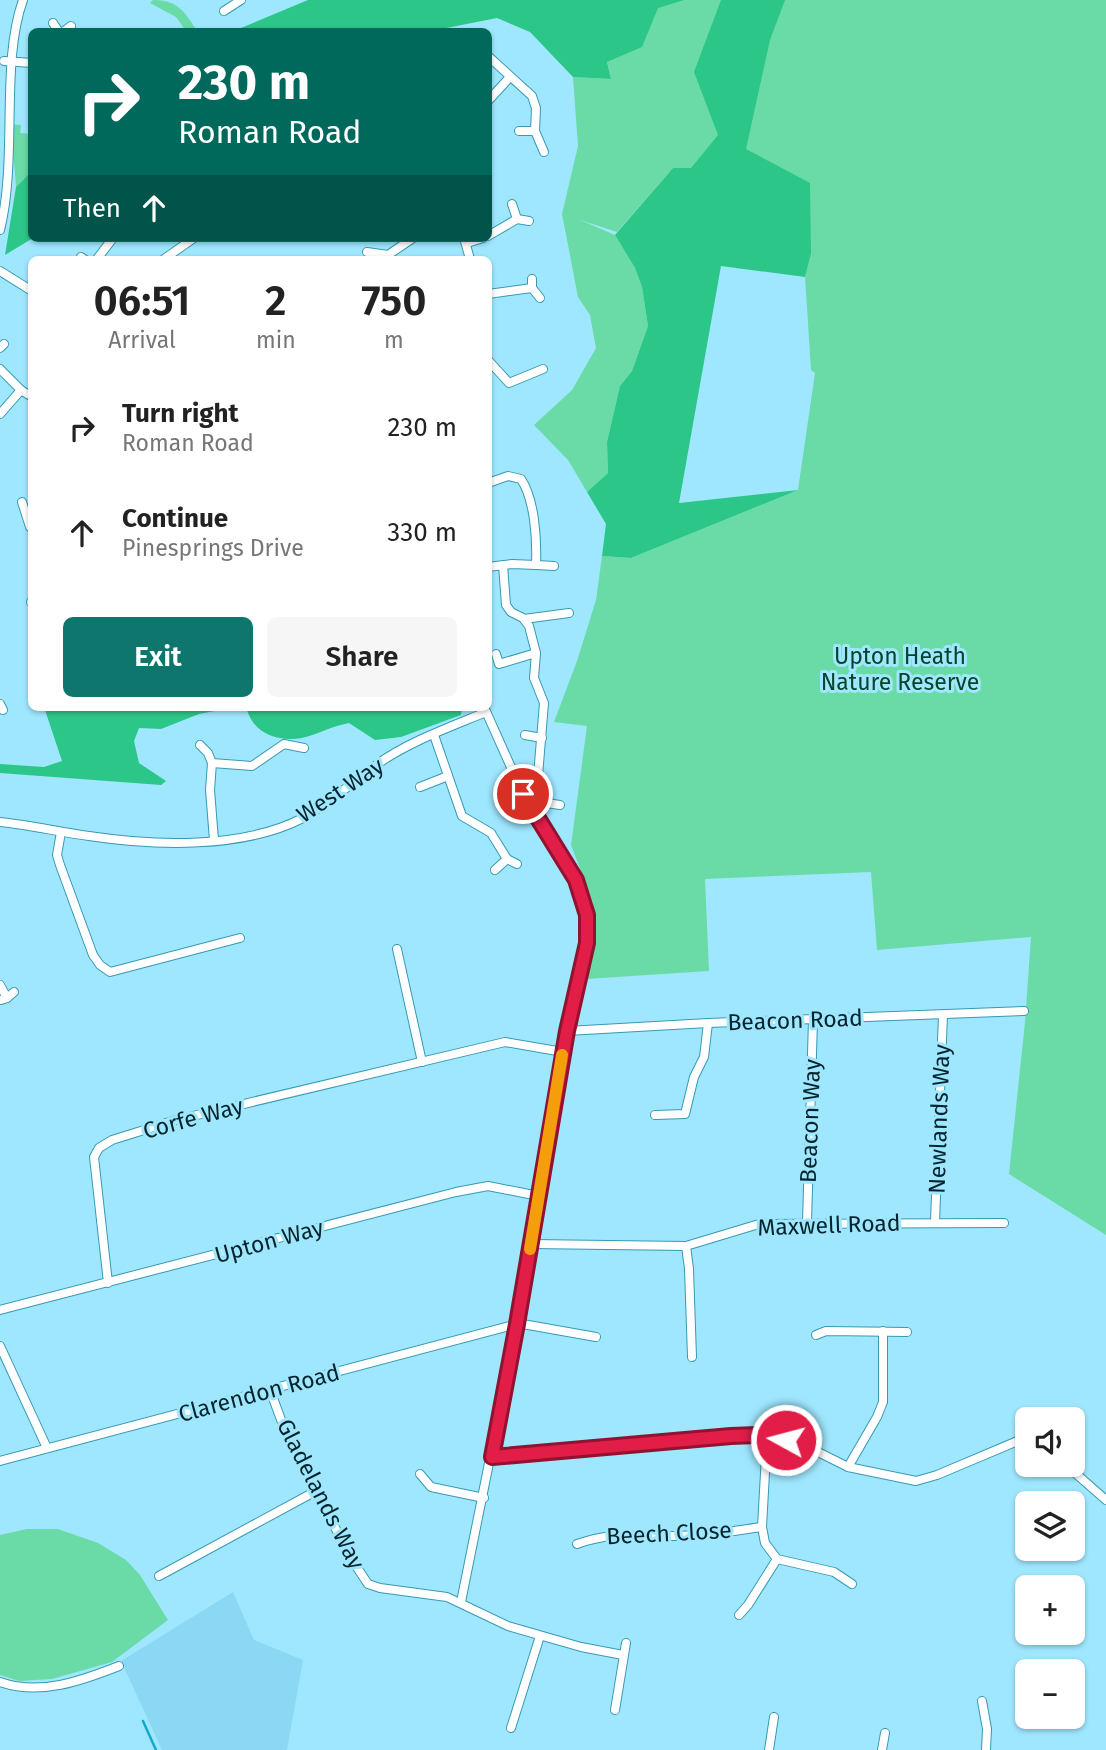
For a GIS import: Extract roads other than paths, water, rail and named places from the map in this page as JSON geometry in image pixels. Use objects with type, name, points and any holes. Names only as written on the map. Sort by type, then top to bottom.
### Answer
[{"type":"street","points":[[0,230],[7,191],[2,140],[4,61],[12,20],[23,0]]},
{"type":"street","points":[[224,11],[241,0]]},
{"type":"street","points":[[53,23],[62,28]]},
{"type":"street","points":[[492,60],[532,96],[536,108],[535,131],[544,152]]},
{"type":"street","points":[[4,61],[28,63]]},
{"type":"street","points":[[492,97],[510,77]]},
{"type":"street","points":[[519,131],[535,131]]},
{"type":"street","points":[[512,204],[517,219]]},
{"type":"street","points":[[492,234],[517,219],[529,222]]},
{"type":"street","points":[[99,256],[110,242]]},
{"type":"street","points":[[168,256],[188,242]]},
{"type":"street","points":[[390,256],[408,242]]},
{"type":"street","points":[[367,253],[384,256]]},
{"type":"street","points":[[0,271],[28,288]]},
{"type":"street","points":[[492,293],[532,283],[540,298]]},
{"type":"street","points":[[492,366],[508,388],[543,369]]},
{"type":"street","points":[[0,369],[28,394]]},
{"type":"street","points":[[0,414],[21,390]]},
{"type":"street","points":[[492,481],[509,476],[521,479],[528,489],[537,539],[536,565]]},
{"type":"street","points":[[22,502],[28,520]]},
{"type":"street","points":[[503,565],[506,605],[511,612],[524,619],[531,630],[536,653],[534,678],[544,703],[537,789],[546,803],[560,805]]},
{"type":"street","points":[[492,566],[554,566]]},
{"type":"street","points":[[524,619],[569,613]]},
{"type":"street","points":[[496,654],[499,664],[536,653]]},
{"type":"street","name":"West Way","points":[[0,822],[126,841],[214,840],[262,832],[301,819],[333,800],[377,764],[483,711]]},
{"type":"street","points":[[461,1602],[492,1457],[563,1052],[587,943],[585,909],[576,880],[523,794],[485,711]]},
{"type":"street","points":[[434,735],[462,816],[491,833],[507,859],[517,864]]},
{"type":"street","points":[[525,735],[542,738]]},
{"type":"street","points":[[212,763],[248,767],[257,764],[284,744],[304,748]]},
{"type":"street","points":[[200,746],[208,753],[212,763],[210,790],[214,840]]},
{"type":"street","points":[[420,787],[447,776]]},
{"type":"street","points":[[61,832],[57,855],[60,865],[93,955],[100,965],[110,971],[240,939]]},
{"type":"street","points":[[495,870],[507,859]]},
{"type":"street","points":[[397,949],[422,1062]]},
{"type":"street","points":[[0,985],[7,997]]},
{"type":"street","name":"Beacon Road","points":[[567,1031],[1024,1011]]},
{"type":"street","name":"Newlands Way","points":[[935,1222],[943,1015]]},
{"type":"street","name":"Beacon Way","points":[[807,1222],[813,1020]]},
{"type":"street","points":[[655,1115],[685,1114],[694,1077],[704,1057],[708,1023]]},
{"type":"street","name":"Corfe Way","points":[[108,1283],[94,1157],[99,1148],[112,1140],[176,1120],[505,1042],[563,1052]]},
{"type":"street","name":"Upton Way","points":[[0,1310],[456,1192],[488,1186],[539,1196]]},
{"type":"street","name":"Maxwell Road","points":[[531,1244],[686,1246],[759,1224],[1004,1223]]},
{"type":"street","points":[[686,1246],[692,1357]]},
{"type":"street","points":[[517,1323],[596,1337]]},
{"type":"street","name":"Clarendon Road","points":[[0,1461],[517,1323]]},
{"type":"street","points":[[816,1335],[826,1331],[907,1332]]},
{"type":"street","points":[[848,1467],[883,1402],[883,1331]]},
{"type":"street","points":[[0,1346],[47,1448]]},
{"type":"street","name":"Gladelands Way","points":[[270,1390],[283,1425],[368,1584],[447,1597],[508,1626],[624,1655]]},
{"type":"street","points":[[492,1457],[672,1440],[731,1436],[767,1437],[800,1443],[848,1467],[916,1480],[937,1475],[1015,1442]]},
{"type":"street","name":"Beech Close","points":[[767,1437],[762,1527],[765,1543],[778,1559]]},
{"type":"street","points":[[420,1474],[431,1487],[484,1498]]},
{"type":"street","points":[[1080,1477],[1106,1500]]},
{"type":"street","points":[[159,1576],[316,1490]]},
{"type":"street","name":"Beech Close","points":[[577,1544],[597,1536],[616,1534],[698,1535],[762,1527]]},
{"type":"street","points":[[739,1615],[778,1559],[834,1572],[852,1584]]},
{"type":"street","points":[[511,1728],[540,1636]]},
{"type":"street","points":[[615,1710],[626,1643]]},
{"type":"street","points":[[0,1682],[27,1687],[50,1687],[119,1666]]},
{"type":"street","points":[[982,1700],[986,1750]]},
{"type":"street","points":[[769,1750],[774,1717]]},
{"type":"street","points":[[882,1750],[885,1733]]},
{"type":"waterway","points":[[143,1721],[156,1750]]},
{"type":"park label","name":"Upton Heath Nature Reserve","points":[[900,669]]}]
